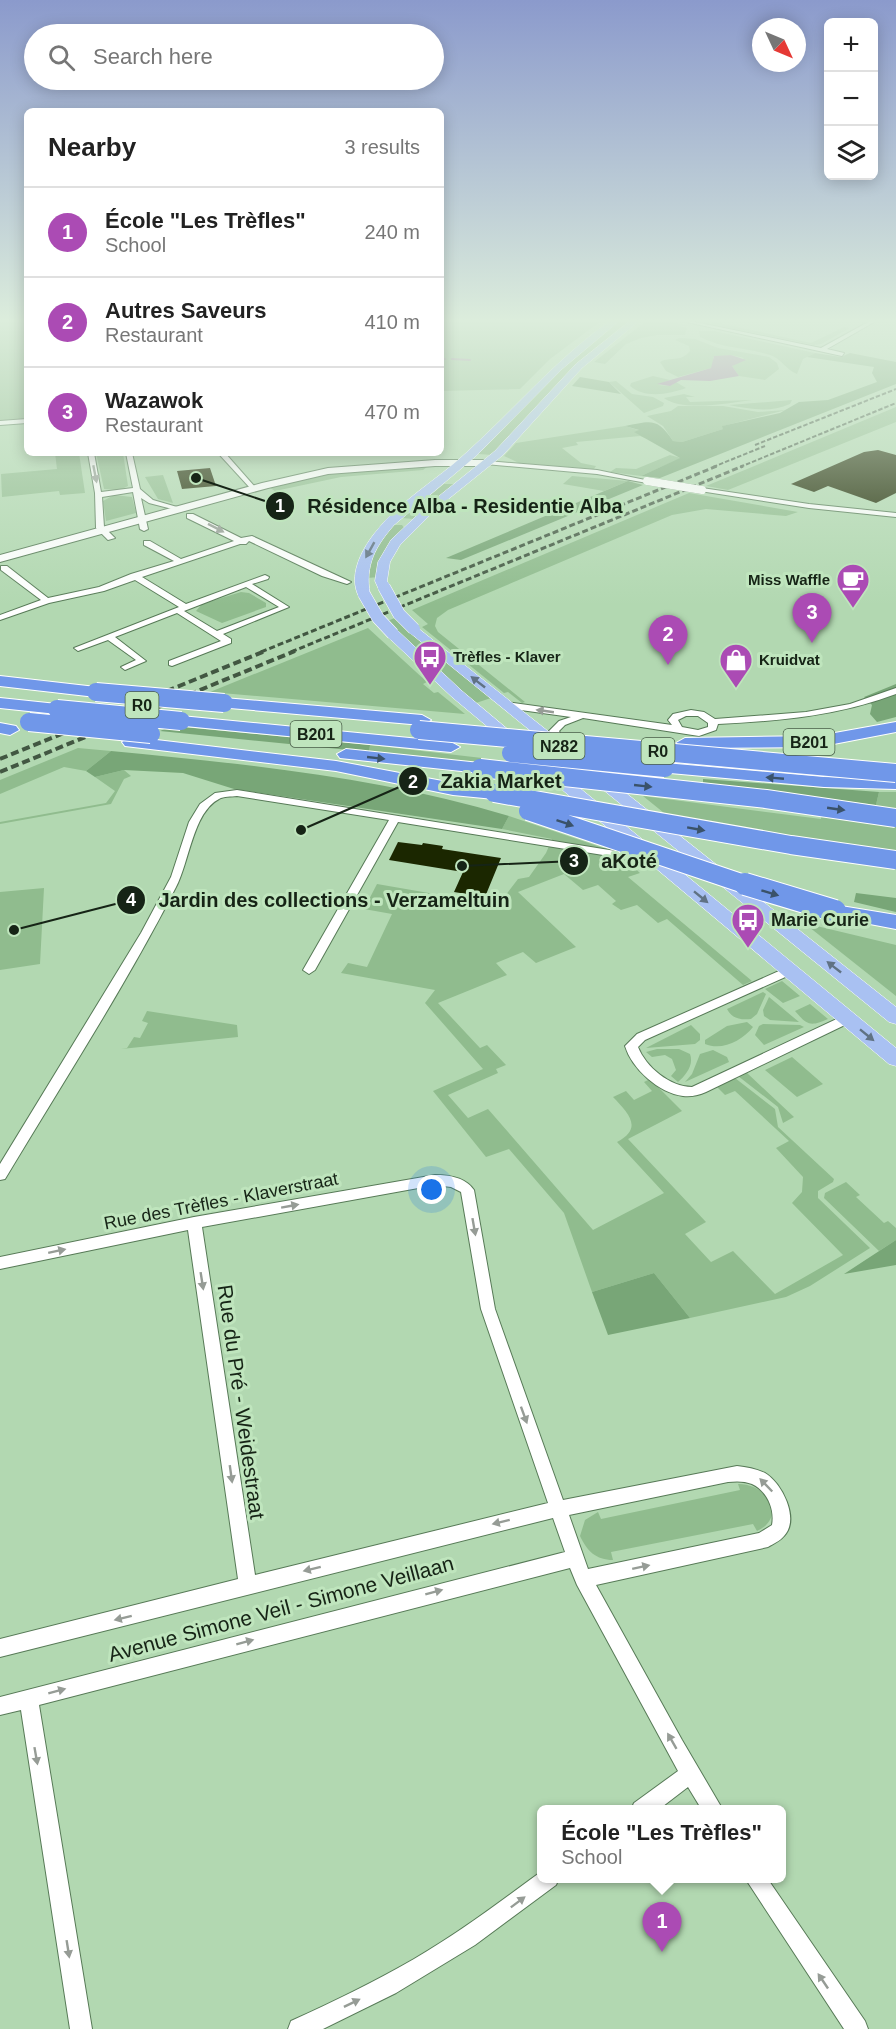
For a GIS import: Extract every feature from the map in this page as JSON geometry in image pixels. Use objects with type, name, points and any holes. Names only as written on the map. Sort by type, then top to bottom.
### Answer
[{"type":"highway","points":[[0,684],[224,703],[421,725],[682,736],[896,765]]},
{"type":"highway","name":"R0","points":[[0,693],[206,711],[421,725],[896,773]]},
{"type":"highway","name":"B201","points":[[0,704],[665,768],[824,782],[896,784]]},
{"type":"highway","name":"R0","points":[[2,727],[28,722],[151,734],[766,799],[896,818]]},
{"type":"highway","points":[[2,727],[336,766],[492,797],[896,860]]},
{"type":"highway","name":"B201","points":[[682,736],[815,742],[864,735],[896,727]]},
{"type":"highway","points":[[492,797],[771,893],[835,910],[896,922]]},
{"type":"main road","points":[[363,588],[363,564],[368,551],[379,536],[393,520],[463,462],[508,416]]},
{"type":"main road","points":[[383,584],[384,562],[396,543],[419,519],[482,467],[531,416]]},
{"type":"main road","name":"N282","points":[[383,584],[399,614],[414,629],[896,1017]]},
{"type":"main road","name":"N282","points":[[363,588],[378,618],[457,694],[896,1059]]},
{"type":"street","points":[[0,423],[24,421]]},
{"type":"street","points":[[92,456],[107,535]]},
{"type":"street","points":[[130,456],[142,525]]},
{"type":"street","points":[[224,456],[253,488]]},
{"type":"street","points":[[142,525],[180,509],[253,488],[328,471],[371,466],[463,462],[482,467],[600,474]]},
{"type":"street","points":[[1,565],[142,525],[190,516],[307,485],[362,476],[482,467],[600,474],[798,505],[896,515]]},
{"type":"street","points":[[98,495],[136,490],[151,502],[180,509]]},
{"type":"street","points":[[190,516],[245,539],[318,580],[340,585],[347,582],[363,588],[383,584]]},
{"type":"street","points":[[0,618],[47,601],[101,589],[245,539]]},
{"type":"street","points":[[147,543],[178,561]]},
{"type":"street","points":[[1,565],[47,601]]},
{"type":"street","points":[[134,576],[228,641],[172,663]]},
{"type":"street","points":[[78,648],[265,577]]},
{"type":"street","points":[[217,634],[285,607],[246,584]]},
{"type":"street","points":[[108,636],[142,661],[125,667]]},
{"type":"street","points":[[682,736],[674,720],[684,713],[702,714],[713,722],[823,712],[876,700],[896,691]]},
{"type":"street","points":[[507,705],[583,716],[682,736]]},
{"type":"street","points":[[563,749],[555,734],[556,727],[583,716]]},
{"type":"street","points":[[682,736],[687,732],[706,732],[713,728],[713,722]]},
{"type":"street","points":[[0,1175],[147,933],[176,877],[194,822],[211,799],[227,793],[237,794],[656,860],[704,864]]},
{"type":"street","points":[[309,970],[395,818]]},
{"type":"street","points":[[788,971],[641,1037],[632,1046],[633,1052],[669,1087],[682,1093],[695,1093],[847,1019]]},
{"type":"street","name":"Rue des Trèfles - Klaverstraat","points":[[0,1263],[194,1223],[449,1180],[460,1184],[467,1190],[488,1309],[558,1510]]},
{"type":"street","name":"Rue du Pré - Weidestraat","points":[[194,1223],[248,1587]]},
{"type":"street","name":"Avenue Simone Veil - Simone Veillaan","points":[[0,1648],[558,1510],[738,1473],[747,1473],[766,1482],[780,1508],[782,1516],[778,1530],[762,1541],[584,1579]]},
{"type":"street","points":[[558,1510],[584,1579],[711,1805]]},
{"type":"street","name":"Avenue Simone Veil - Simone Veillaan","points":[[0,1706],[575,1558]]},
{"type":"street","points":[[28,1698],[81,2029]]},
{"type":"street","points":[[647,1805],[691,1773]]},
{"type":"street","points":[[299,2029],[438,1957],[497,1918],[542,1883]]},
{"type":"street","points":[[758,1883],[857,2029]]},
{"type":"green space","points":[[0,416],[24,416],[24,420],[0,422]]},
{"type":"green space","points":[[514,416],[530,416],[493,455],[478,454]]},
{"type":"green space","points":[[647,416],[764,416],[723,426],[723,429],[682,442],[673,441],[663,426]]},
{"type":"green space","points":[[768,416],[816,416],[660,478],[641,476],[680,458],[634,432],[639,430],[625,426],[647,422],[658,424],[673,441],[682,442],[723,429],[722,426]]},
{"type":"green space","points":[[875,416],[896,416],[896,422],[728,490],[706,486]]},
{"type":"green space","points":[[625,426],[641,431],[635,432],[648,439],[640,436],[576,442],[578,445],[562,448],[581,463],[596,466],[594,469],[519,463],[504,456],[516,443]]},
{"type":"green space","points":[[670,455],[681,458],[641,476],[610,472],[616,468],[636,469]]},
{"type":"green space","points":[[55,456],[79,456],[85,493],[60,495],[59,491],[2,497],[1,474],[57,469]]},
{"type":"green space","points":[[97,456],[123,456],[128,486],[120,490],[104,489]]},
{"type":"green space","points":[[431,464],[423,470],[341,477],[275,491],[267,486],[341,471]]},
{"type":"green space","points":[[163,475],[173,503],[158,499],[145,477]]},
{"type":"green space","points":[[572,476],[628,481],[604,491],[563,484]]},
{"type":"green space","points":[[628,481],[643,485],[461,560],[446,558]]},
{"type":"green space","points":[[444,484],[456,484],[414,519],[402,518]]},
{"type":"green space","points":[[689,493],[798,512],[786,516],[706,509],[672,515],[448,610],[437,618],[435,626],[438,632],[525,702],[522,703],[508,692],[504,693],[422,627],[428,624],[412,610]]},
{"type":"green space","points":[[114,495],[132,497],[136,513],[106,521],[103,501]]},
{"type":"green space","points":[[394,525],[402,525],[404,528],[379,577],[367,578],[376,550]]},
{"type":"green space","points":[[241,592],[249,593],[266,603],[266,607],[222,623],[196,611],[202,604]]},
{"type":"green space","points":[[397,617],[491,698],[473,704],[385,622]]},
{"type":"green space","points":[[368,628],[427,682],[423,684],[434,693],[438,692],[465,714],[210,692]]},
{"type":"green space","points":[[896,684],[896,717],[877,722],[870,714],[872,705],[864,697]]},
{"type":"green space","points":[[172,726],[370,745],[369,752],[160,731]]},
{"type":"green space","points":[[370,745],[482,758],[480,763],[369,752]]},
{"type":"green space","points":[[78,748],[111,751],[86,771],[64,767],[0,794],[0,780]]},
{"type":"green space","points":[[111,751],[262,767],[361,782],[411,791],[509,816],[502,829],[234,789],[183,773],[124,770],[95,777],[86,771]]},
{"type":"green space","points":[[124,770],[131,776],[124,779],[111,804],[0,824],[0,822],[106,803],[115,791],[95,777]]},
{"type":"green space","points":[[703,779],[879,792],[876,805],[703,783]]},
{"type":"green space","points":[[879,792],[896,792],[896,853],[669,817],[643,796],[821,819],[824,797],[876,805]]},
{"type":"green space","points":[[509,816],[633,858],[627,861],[640,873],[628,877],[752,981],[743,985],[667,919],[658,923],[637,905],[621,910],[612,904],[616,901],[598,885],[583,890],[564,874],[518,892],[576,947],[536,963],[523,952],[496,963],[507,975],[438,1003],[480,1048],[487,1045],[506,1065],[496,1069],[498,1073],[448,1095],[468,1118],[488,1109],[593,1230],[664,1193],[617,1142],[625,1137],[632,1126],[628,1115],[613,1097],[626,1091],[634,1100],[652,1091],[644,1082],[650,1079],[682,1111],[628,1139],[706,1222],[685,1234],[711,1262],[733,1251],[775,1294],[843,1255],[792,1203],[802,1192],[803,1177],[776,1148],[789,1141],[735,1091],[725,1095],[717,1087],[735,1078],[775,1109],[778,1127],[834,1179],[818,1191],[818,1198],[870,1248],[810,1286],[786,1297],[690,1318],[654,1273],[592,1292],[564,1213],[509,1149],[486,1157],[433,1091],[483,1069],[425,1003],[435,990],[341,973],[348,963],[367,967],[392,914],[364,909],[377,884],[498,905],[518,879],[529,877],[546,853],[552,839],[502,829]]},
{"type":"green space","points":[[44,888],[40,964],[0,970],[0,892]]},
{"type":"green space","points":[[856,893],[896,898],[896,912],[854,902]]},
{"type":"green space","points":[[804,923],[896,945],[896,996]]},
{"type":"green space","points":[[782,981],[800,996],[783,1003],[765,989]]},
{"type":"green space","points":[[763,992],[766,994],[757,1014],[751,1019],[737,1018],[727,1009]]},
{"type":"green space","points":[[769,997],[799,1022],[770,1020],[764,1016],[763,1010]]},
{"type":"green space","points":[[810,1004],[828,1019],[813,1024],[806,1022],[795,1011]]},
{"type":"green space","points":[[147,1011],[237,1025],[238,1037],[121,1049],[127,1048],[134,1037],[140,1038],[148,1023],[142,1021]]},
{"type":"green space","points":[[747,1022],[753,1027],[743,1037],[725,1045],[705,1044],[705,1040],[727,1026]]},
{"type":"green space","points":[[763,1024],[804,1027],[764,1045],[755,1035],[759,1026]]},
{"type":"green space","points":[[691,1025],[700,1034],[700,1040],[695,1044],[646,1048]]},
{"type":"green space","points":[[657,1049],[679,1049],[690,1054],[690,1066],[678,1082],[671,1076],[676,1070],[672,1059],[665,1055],[652,1057],[646,1052]]},
{"type":"green space","points":[[713,1050],[727,1057],[729,1062],[685,1082],[692,1074],[700,1054]]},
{"type":"green space","points":[[792,1057],[823,1084],[797,1097],[765,1070]]},
{"type":"green space","points":[[746,1072],[794,1117],[783,1123],[778,1107],[738,1076]]},
{"type":"green space","points":[[846,1182],[860,1195],[856,1197],[884,1223],[888,1221],[896,1228],[896,1240],[879,1251],[824,1198],[825,1193]]},
{"type":"green space","points":[[896,1240],[896,1265],[844,1274]]},
{"type":"green space","points":[[654,1273],[690,1318],[608,1335],[592,1292]]},
{"type":"green space","points":[[738,1484],[757,1489],[770,1502],[771,1518],[757,1531],[753,1524],[611,1552],[613,1560],[593,1554],[580,1536],[585,1520],[598,1512],[601,1519],[740,1490]]},
{"type":"building","points":[[878,450],[896,455],[896,493],[876,503],[828,486],[814,492],[791,484],[864,452]]},
{"type":"building","points":[[210,468],[216,486],[182,489],[177,471]]},
{"type":"building","points":[[398,842],[443,846],[442,849],[501,858],[485,897],[454,892],[463,872],[389,860]]},
{"type":"railway","points":[[755,445],[829,416]]},
{"type":"railway","points":[[740,467],[865,416]]},
{"type":"railway","points":[[713,467],[765,446]]},
{"type":"railway","points":[[261,652],[717,466]]},
{"type":"railway","points":[[291,652],[743,466]]},
{"type":"railway","points":[[0,759],[265,651]]},
{"type":"railway","points":[[0,772],[295,651]]},
{"type":"place","name":"Résidence Alba - Residentie Alba","points":[[196,478]]},
{"type":"place","name":"Miss Waffle","points":[[853,609]]},
{"type":"place","name":"Wazawok","points":[[812,643]]},
{"type":"place","name":"Autres Saveurs","points":[[668,665]]},
{"type":"place","name":"Trèfles - Klaver","points":[[430,686]]},
{"type":"place","name":"Kruidvat","points":[[736,689]]},
{"type":"place","name":"Zakia Market","points":[[301,830]]},
{"type":"place","name":"aKoté","points":[[462,866]]},
{"type":"place","name":"Jardin des collections - Verzameltuin","points":[[14,930]]},
{"type":"place","name":"Marie Curie","points":[[748,949]]},
{"type":"place","name":"École \"Les Trèfles\"","points":[[662,1952]]}]
